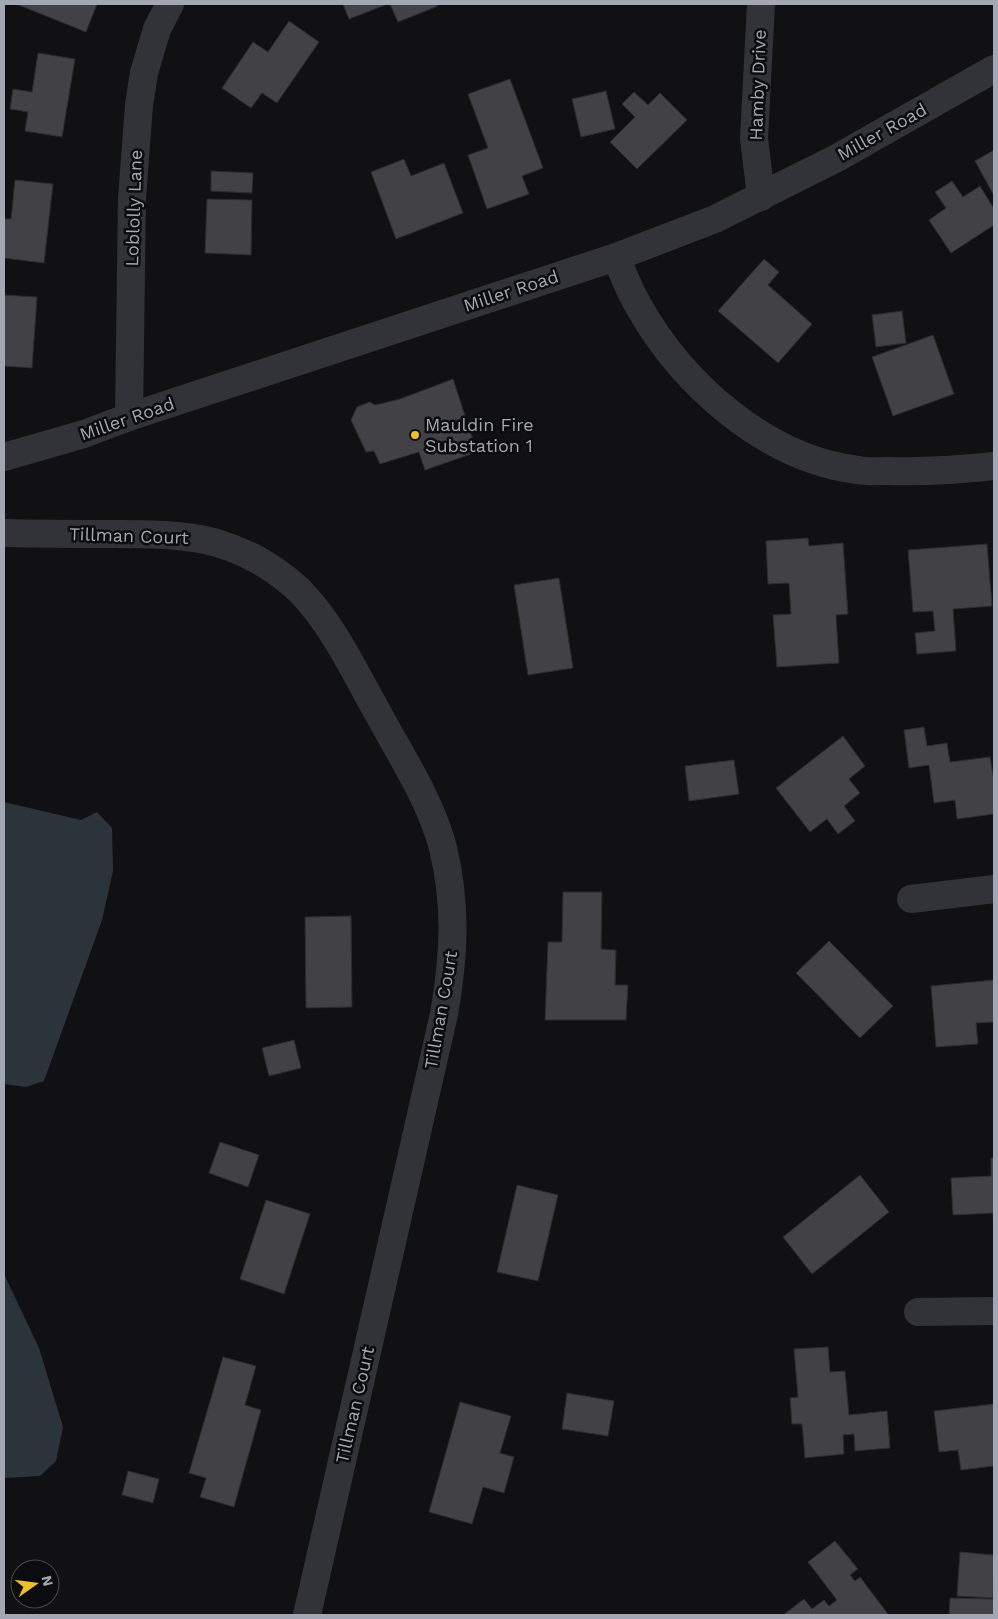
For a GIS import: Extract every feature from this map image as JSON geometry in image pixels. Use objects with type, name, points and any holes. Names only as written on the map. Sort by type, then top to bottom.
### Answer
[{"type":"street","name":"Loblolly Lane","points":[[129,417],[132,198],[139,105],[146,64],[157,29],[170,4]]},
{"type":"street","name":"Hamby Drive","points":[[761,4],[754,138],[762,197]]},
{"type":"street","name":"Miller Road","points":[[4,457],[84,434],[129,417],[616,257],[715,219],[837,158],[994,69]]},
{"type":"street","points":[[616,257],[637,304],[655,333],[681,368],[712,398],[739,420],[782,446],[816,461],[858,470],[921,472],[994,466]]},
{"type":"street","name":"Tillman Court","points":[[4,533],[178,535],[220,543],[242,552],[286,579],[316,610],[336,638],[418,785],[434,820],[443,848],[451,890],[454,928],[450,976],[444,1014],[307,1615]]},
{"type":"street","points":[[911,899],[994,889]]},
{"type":"street","points":[[918,1312],[994,1311]]},
{"type":"shaded area","points":[[4,802],[81,820],[97,812],[112,828],[113,871],[102,920],[44,1081],[26,1087],[4,1084]]},
{"type":"shaded area","points":[[4,1274],[39,1348],[63,1427],[56,1461],[40,1476],[4,1478]]},
{"type":"building","points":[[16,4],[97,4],[86,32]]},
{"type":"building","points":[[343,4],[388,4],[349,19]]},
{"type":"building","points":[[390,4],[437,4],[438,6],[398,22]]},
{"type":"building","points":[[289,21],[319,42],[277,103],[262,93],[251,108],[222,88],[253,42],[268,52]]},
{"type":"building","points":[[38,53],[75,59],[62,137],[25,131],[28,112],[10,109],[13,89],[32,92]]},
{"type":"building","points":[[510,79],[543,168],[522,176],[529,194],[487,209],[468,155],[488,148],[468,94]]},
{"type":"building","points":[[606,91],[615,129],[581,137],[572,99]]},
{"type":"building","points":[[634,92],[648,105],[660,93],[687,120],[637,169],[610,142],[635,117],[622,104]]},
{"type":"building","points":[[994,150],[994,194],[993,194],[975,161]]},
{"type":"building","points":[[404,159],[411,176],[444,163],[463,213],[396,239],[371,172]]},
{"type":"building","points":[[211,171],[253,173],[252,193],[211,191]]},
{"type":"building","points":[[15,180],[53,184],[44,263],[4,258],[4,219],[11,219]]},
{"type":"building","points":[[952,181],[963,197],[980,186],[994,209],[994,225],[951,253],[929,220],[946,208],[935,192]]},
{"type":"building","points":[[207,199],[252,200],[251,255],[205,253]]},
{"type":"building","points":[[764,259],[779,272],[768,285],[812,324],[778,363],[718,311]]},
{"type":"building","points":[[4,295],[37,297],[32,368],[4,366]]},
{"type":"building","points":[[902,311],[906,343],[876,347],[872,315]]},
{"type":"building","points":[[933,335],[954,394],[893,416],[872,357]]},
{"type":"building","name":"Mauldin Fire Substation 1","points":[[453,379],[477,452],[425,470],[419,452],[380,464],[374,451],[366,452],[351,420],[357,407],[370,402],[375,405],[400,399]]},
{"type":"building","points":[[808,538],[809,546],[843,543],[848,614],[836,615],[839,663],[777,667],[773,615],[791,614],[789,583],[768,584],[766,541]]},
{"type":"building","points":[[987,544],[992,606],[953,609],[956,651],[917,654],[915,633],[935,631],[933,611],[913,612],[908,550]]},
{"type":"building","points":[[559,578],[573,668],[528,675],[514,585]]},
{"type":"building","points":[[924,727],[927,746],[947,743],[950,762],[990,757],[994,775],[994,814],[957,819],[955,800],[934,803],[929,765],[909,768],[904,730]]},
{"type":"building","points":[[843,736],[865,766],[849,779],[860,793],[844,806],[855,821],[838,834],[827,819],[810,832],[776,788]]},
{"type":"building","points":[[734,760],[739,794],[689,801],[685,766]]},
{"type":"building","points":[[563,892],[602,892],[601,949],[616,950],[615,985],[628,985],[626,1020],[545,1020],[548,942],[562,942]]},
{"type":"building","points":[[351,916],[352,1007],[306,1008],[305,917]]},
{"type":"building","points":[[829,941],[893,1006],[860,1038],[796,973]]},
{"type":"building","points":[[994,980],[994,1022],[976,1023],[978,1044],[936,1047],[931,986]]},
{"type":"building","points":[[294,1040],[301,1068],[269,1076],[262,1048]]},
{"type":"building","points":[[220,1142],[259,1155],[248,1187],[209,1173]]},
{"type":"building","points":[[991,1158],[994,1158],[994,1231],[993,1213],[953,1215],[951,1178],[991,1176]]},
{"type":"building","points":[[860,1175],[889,1212],[812,1274],[783,1237]]},
{"type":"building","points":[[517,1185],[558,1195],[538,1281],[497,1272]]},
{"type":"building","points":[[266,1200],[310,1214],[284,1294],[240,1279]]},
{"type":"building","points":[[828,1347],[830,1372],[845,1371],[849,1415],[887,1411],[890,1448],[855,1451],[854,1434],[843,1435],[844,1454],[805,1458],[802,1424],[792,1424],[790,1398],[798,1397],[794,1349]]},
{"type":"building","points":[[223,1357],[256,1366],[245,1405],[261,1410],[234,1507],[200,1497],[206,1478],[189,1473]]},
{"type":"building","points":[[567,1393],[614,1401],[608,1436],[562,1429]]},
{"type":"building","points":[[460,1402],[511,1416],[500,1453],[514,1457],[504,1493],[483,1487],[472,1524],[429,1512]]},
{"type":"building","points":[[994,1404],[994,1466],[961,1470],[958,1450],[939,1452],[934,1411]]},
{"type":"building","points":[[128,1471],[159,1479],[153,1503],[122,1495]]},
{"type":"building","points":[[835,1541],[858,1569],[850,1575],[855,1581],[860,1577],[888,1614],[783,1615],[804,1599],[812,1609],[824,1600],[829,1606],[837,1600],[808,1562]]},
{"type":"building","points":[[960,1552],[994,1555],[993,1598],[957,1596]]},
{"type":"building","points":[[950,1598],[994,1599],[994,1615],[949,1615]]},
{"type":"place","name":"Mauldin Fire Substation 1","points":[[415,435]]}]
